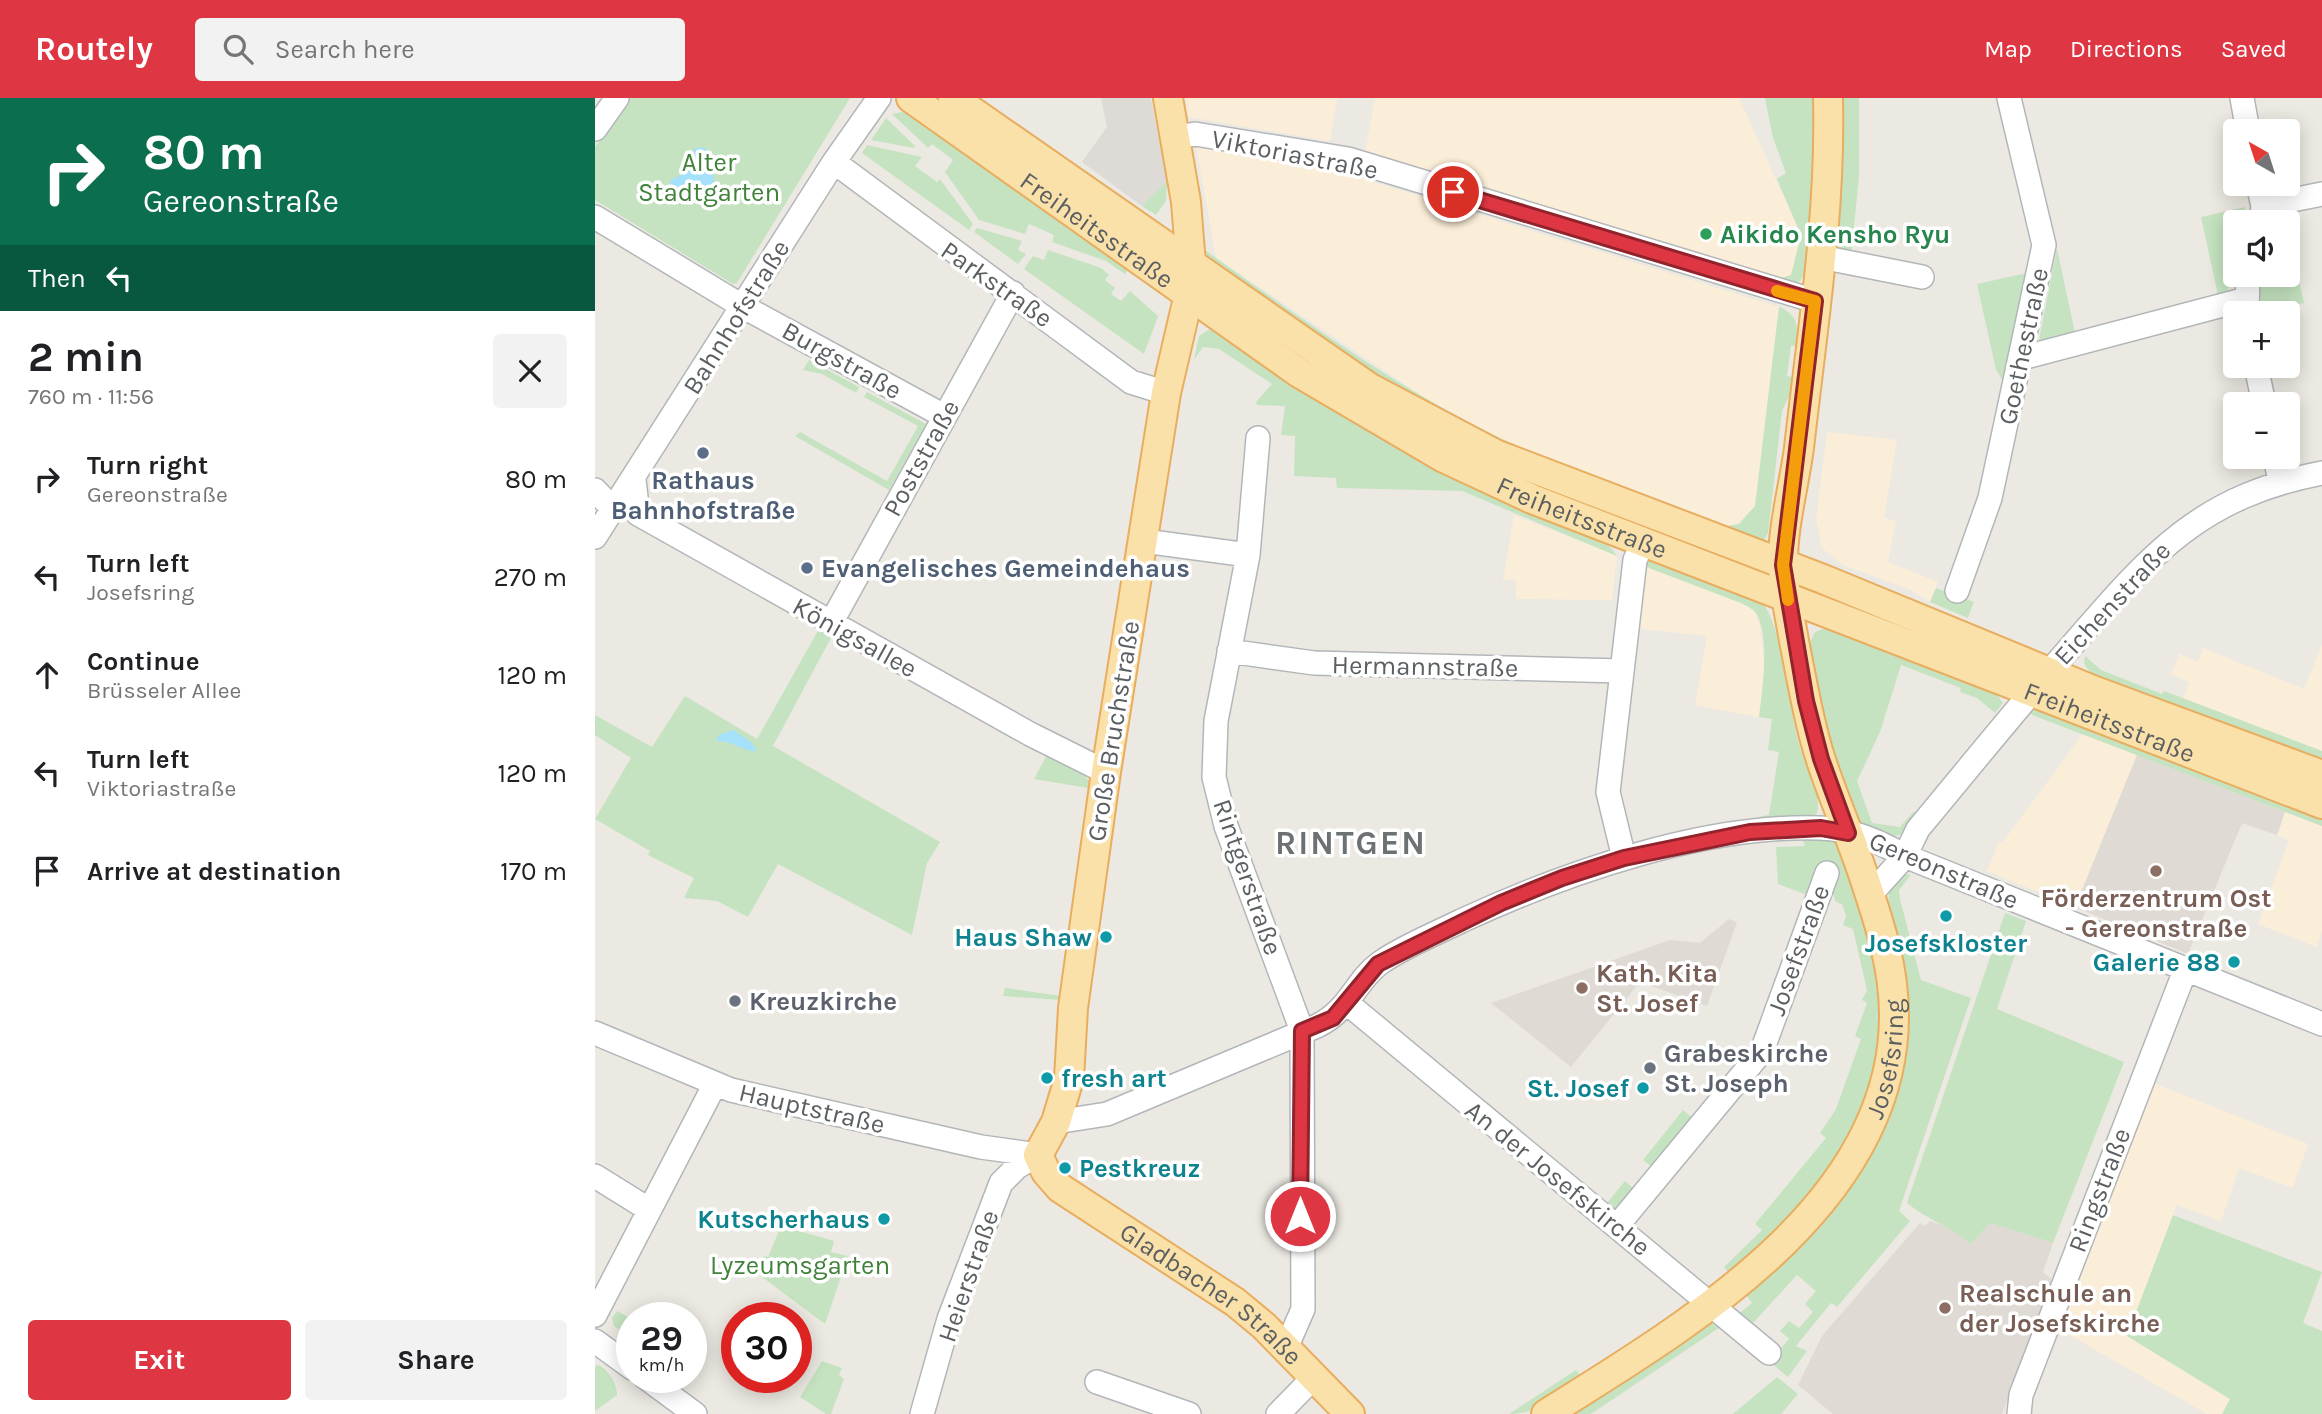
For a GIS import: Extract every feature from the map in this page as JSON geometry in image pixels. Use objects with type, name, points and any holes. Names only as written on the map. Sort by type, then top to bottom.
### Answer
[{"type":"main road","name":"Freiheitsstraße","points":[[911,98],[1299,373],[1442,457],[1532,499],[2322,804]]},
{"type":"main road","name":"Freiheitsstraße","points":[[953,98],[1370,388],[1495,454],[2049,670],[2095,691],[2322,775]]},
{"type":"main road","name":"Große Bruchstraße","points":[[1038,1155],[1056,1122],[1069,1079],[1073,1008],[1106,772],[1145,541],[1166,393],[1189,294],[1191,264],[1185,199],[1168,98]]},
{"type":"main road","name":"Josefsring","points":[[1546,1414],[1650,1349],[1761,1266],[1819,1204],[1864,1134],[1883,1088],[1892,1045],[1894,1015],[1888,951],[1821,759],[1801,675],[1783,565],[1821,257],[1829,150],[1828,98]]},
{"type":"main road","points":[[1143,231],[1170,220],[1185,199]]},
{"type":"main road","name":"Gladbacher Straße","points":[[1038,1155],[1046,1172],[1060,1188],[1235,1302],[1315,1376],[1350,1414]]},
{"type":"street","points":[[595,129],[617,98]]},
{"type":"street","name":"Bahnhofstraße","points":[[595,537],[612,508],[634,480],[834,162],[879,98]]},
{"type":"street","name":"Goethestraße","points":[[1957,591],[1990,498],[2044,245],[2009,98]]},
{"type":"street","points":[[2242,98],[2246,119]]},
{"type":"street","name":"Viktoriastraße","points":[[1176,137],[1195,134],[1348,159],[1815,301]]},
{"type":"street","name":"Parkstraße","points":[[834,162],[924,232],[1013,293],[1131,382],[1166,393]]},
{"type":"street","points":[[2261,204],[2322,194]]},
{"type":"street","name":"Burgstraße","points":[[595,218],[742,306],[944,416]]},
{"type":"street","points":[[1821,257],[1922,277]]},
{"type":"street","name":"Poststraße","points":[[831,623],[1013,293]]},
{"type":"street","points":[[2022,358],[2223,312]]},
{"type":"street","name":"Rintgerstraße","points":[[1258,438],[1248,555],[1216,721],[1214,777],[1227,826],[1302,1031],[1303,1309],[1286,1348]]},
{"type":"street","points":[[2278,469],[2280,481]]},
{"type":"street","name":"Eichenstraße","points":[[1870,895],[1905,856],[1919,829],[2049,670],[2118,590],[2170,540],[2212,512],[2280,481],[2322,473]]},
{"type":"street","name":"Königsallee","points":[[634,480],[638,514],[1030,734],[1106,772]]},
{"type":"street","points":[[595,490],[612,508]]},
{"type":"street","points":[[1145,541],[1248,555]]},
{"type":"street","points":[[1624,858],[1608,792],[1635,560],[1643,542]]},
{"type":"street","name":"Hermannstraße","points":[[1229,651],[1314,663],[1622,671]]},
{"type":"street","name":"Gereonstraße","points":[[1056,1122],[1107,1114],[1333,1018],[1378,964],[1441,931],[1550,883],[1624,858],[1750,832],[1821,828],[1870,837],[1905,856],[2322,1024]]},
{"type":"street","name":"Josefstraße","points":[[1617,1226],[1762,1051],[1826,873]]},
{"type":"street","name":"Ringstraße","points":[[2019,1414],[2021,1395],[2186,968]]},
{"type":"street","name":"An der Josefskirche","points":[[1347,1003],[1769,1353]]},
{"type":"street","name":"Hauptstraße","points":[[595,1033],[715,1084],[789,1104],[981,1147],[1038,1155]]},
{"type":"street","points":[[595,1315],[715,1084]]},
{"type":"street","name":"Heierstraße","points":[[922,1414],[949,1320],[1001,1183],[1017,1167],[1038,1155]]},
{"type":"street","points":[[595,1175],[649,1209]]},
{"type":"street","points":[[595,1340],[616,1356]]},
{"type":"street","points":[[1277,1414],[1315,1376]]},
{"type":"street","points":[[1097,1382],[1189,1414]]},
{"type":"street","points":[[667,1393],[695,1414]]},
{"type":"shaded area","points":[[1101,98],[1151,98],[1167,181],[1142,206],[1082,162],[1107,127]]},
{"type":"shaded area","points":[[1186,98],[1337,98],[1330,141],[1189,117]]},
{"type":"shaded area","points":[[1375,98],[1739,98],[1801,235],[1791,275],[1778,279],[1365,152]]},
{"type":"shaded area","points":[[1196,145],[1328,168],[1779,307],[1755,506],[1738,524],[1722,527],[1560,464],[1491,434],[1430,401],[1216,258]]},
{"type":"shaded area","points":[[1827,432],[1897,440],[1884,518],[1896,521],[1888,562],[1938,582],[1930,602],[1911,590],[1843,565],[1822,548],[1816,519]]},
{"type":"shaded area","points":[[1514,515],[1617,556],[1612,600],[1516,599],[1516,580],[1503,580]]},
{"type":"shaded area","points":[[1641,565],[1741,603],[1755,611],[1760,626],[1765,670],[1759,717],[1695,705],[1707,636],[1634,628]]},
{"type":"shaded area","points":[[2322,645],[2322,751],[2183,699],[2189,682],[2171,674],[2179,654],[2198,662],[2203,648],[2304,689]]},
{"type":"shaded area","points":[[2083,734],[2137,755],[2075,907],[1987,871],[1999,842],[2002,843]]},
{"type":"shaded area","name":"Förderzentrum Ost - Gereonstraße","points":[[2137,755],[2285,812],[2277,835],[2242,823],[2188,954],[2075,907]]},
{"type":"shaded area","points":[[2285,812],[2322,826],[2322,931],[2317,947],[2258,924],[2289,840],[2277,835]]},
{"type":"shaded area","name":"Kath. Kita St. Josef","points":[[1729,919],[1737,922],[1707,1006],[1640,982],[1571,1067],[1491,1003],[1670,940],[1700,943]]},
{"type":"shaded area","points":[[2153,1083],[2308,1144],[2293,1188],[2239,1168],[2221,1221],[2177,1205],[2127,1336],[2230,1400],[2222,1414],[2207,1414],[2068,1334],[2066,1337],[2058,1334],[2113,1179]]},
{"type":"shaded area","name":"Realschule an der Josefskirche","points":[[1930,1221],[1951,1228],[1971,1244],[1990,1223],[2053,1243],[2043,1272],[2052,1280],[2002,1414],[1833,1414],[1798,1385],[1822,1336],[1920,1223],[1925,1226]]},
{"type":"green space","name":"Alter Stadtgarten","points":[[630,98],[850,98],[737,283],[733,284],[595,200],[595,147]]},
{"type":"green space","points":[[1765,98],[1818,98],[1809,267],[1800,281],[1793,284],[1778,279],[1791,275],[1801,235],[1777,179],[1786,173],[1773,138]]},
{"type":"green space","points":[[1840,98],[1859,98],[1859,176],[1851,256],[1833,247],[1842,157]]},
{"type":"green space","points":[[908,111],[1131,266],[1125,274],[1106,261],[1052,242],[1054,235],[1029,224],[1025,234],[979,220],[945,172],[953,160],[932,144],[928,148],[892,114]]},
{"type":"green space","points":[[886,118],[915,146],[914,148],[871,140]]},
{"type":"green space","points":[[867,145],[922,157],[915,166],[937,182],[940,179],[973,224],[969,230],[862,153]]},
{"type":"green space","points":[[1167,181],[1166,201],[1156,215],[1142,206]]},
{"type":"green space","points":[[2223,212],[2223,287],[2229,287],[2218,295],[2201,217]]},
{"type":"green space","points":[[977,228],[1022,241],[1018,250],[1026,254],[1018,264],[974,232]]},
{"type":"green space","points":[[1198,245],[1341,345],[1453,414],[1547,459],[1722,527],[1739,524],[1755,506],[1779,307],[1785,310],[1796,322],[1798,339],[1797,346],[1791,346],[1787,376],[1793,377],[1792,390],[1782,411],[1768,533],[1764,540],[1755,545],[1530,460],[1379,384],[1213,274]]},
{"type":"green space","points":[[2057,248],[2076,338],[2042,345],[2039,340]]},
{"type":"green space","points":[[1048,250],[1101,268],[1109,275],[1105,280],[1115,288],[1111,294],[1121,301],[1130,291],[1158,316],[1144,354],[1024,269],[1033,256],[1044,260]]},
{"type":"green space","points":[[2027,273],[2027,285],[2003,381],[1996,370],[1977,284]]},
{"type":"green space","points":[[2300,285],[2304,303],[2300,304],[2300,301],[2261,301],[2258,287]]},
{"type":"green space","points":[[1210,329],[1219,330],[1502,497],[1609,546],[1617,556],[1462,491],[1337,488],[1336,478],[1294,476],[1295,436],[1281,435],[1285,406],[1257,405],[1256,402],[1272,384],[1219,349],[1203,347],[1194,360],[1199,336]]},
{"type":"green space","points":[[809,360],[859,387],[856,393],[822,374],[803,370]]},
{"type":"green space","points":[[867,392],[926,424],[889,490],[795,436],[800,432],[887,481],[918,426],[864,397]]},
{"type":"green space","points":[[1648,560],[1763,603],[1776,634],[1801,751],[1818,797],[1817,813],[1811,818],[1763,824],[1758,817],[1769,815],[1779,752],[1768,750],[1772,719],[1759,717],[1764,648],[1760,621],[1755,612],[1741,603],[1641,565]]},
{"type":"green space","points":[[1936,588],[1974,602],[1968,618],[1930,602]]},
{"type":"green space","points":[[1827,627],[1994,691],[2003,703],[1995,713],[1977,698],[1960,692],[1961,688],[1901,665],[1880,732],[1857,781],[1872,823],[1900,827],[1914,811],[1916,821],[1910,828],[1894,836],[1878,836],[1856,820],[1817,694],[1808,646],[1815,632]]},
{"type":"green space","points":[[819,629],[832,636],[773,746],[940,842],[927,863],[912,935],[778,864],[748,917],[717,901],[684,898],[694,878],[648,855],[650,851],[595,819],[631,758],[595,735],[595,715],[652,747],[685,696],[757,739]]},
{"type":"green space","points":[[2085,656],[2101,670],[2322,751],[2322,763],[2091,674],[2084,663]]},
{"type":"green space","points":[[2036,706],[2322,813],[2322,826],[2032,715],[2028,711]]},
{"type":"green space","points":[[1047,755],[1085,776],[1089,781],[1088,788],[1034,779]]},
{"type":"green space","points":[[1802,837],[1835,841],[1853,882],[1885,998],[1876,1089],[1829,1178],[1732,1276],[1724,1267],[1762,1230],[1755,1224],[1826,1138],[1820,1133],[1836,1109],[1861,1039],[1855,1036],[1867,1003],[1862,1000],[1867,990],[1853,929],[1843,925],[1846,916],[1842,904],[1836,902],[1828,881],[1833,868],[1819,863],[1807,895],[1778,884],[1776,847],[1805,846]]},
{"type":"green space","points":[[1905,874],[1911,875],[1899,890],[1900,899],[1921,980],[1971,998],[1899,1211],[1910,1221],[1837,1307],[1831,1303],[1796,1346],[1807,1351],[1788,1377],[1770,1362],[1769,1344],[1772,1341],[1781,1348],[1789,1339],[1780,1331],[1789,1321],[1799,1328],[1813,1312],[1805,1304],[1816,1291],[1797,1275],[1753,1323],[1761,1331],[1758,1334],[1736,1316],[1752,1303],[1745,1293],[1783,1264],[1832,1210],[1904,972],[1888,910],[1889,891]]},
{"type":"green space","points":[[2005,913],[2026,921],[1997,1009],[2124,1062],[2053,1243],[1990,1223],[1971,1244],[1907,1203]]},
{"type":"green space","points":[[1005,988],[1061,996],[1061,1000],[1003,996]]},
{"type":"green space","points":[[1683,1110],[1693,1118],[1652,1167],[1643,1160]]},
{"type":"green space","points":[[1625,1181],[1634,1189],[1616,1211],[1607,1203]]},
{"type":"green space","points":[[2173,1215],[2322,1272],[2303,1323],[2322,1331],[2322,1414],[2222,1414],[2230,1399],[2127,1336]]},
{"type":"green space","name":"Lyzeumsgarten","points":[[781,1226],[834,1241],[831,1252],[848,1256],[825,1324],[812,1314],[812,1302],[796,1302],[754,1271],[764,1256],[768,1257]]},
{"type":"green space","points":[[616,1312],[616,1327],[614,1326],[612,1318]]},
{"type":"green space","points":[[1710,1322],[1719,1328],[1591,1414],[1559,1414],[1702,1324]]},
{"type":"green space","points":[[822,1361],[842,1368],[839,1375],[844,1379],[831,1414],[826,1414],[800,1397],[802,1393],[812,1393],[812,1377]]},
{"type":"green space","points":[[599,1365],[606,1370],[616,1387],[617,1395],[595,1411],[595,1366]]},
{"type":"green space","points":[[1576,1370],[1580,1375],[1548,1402],[1530,1411],[1509,1414]]},
{"type":"green space","points":[[1777,1377],[1798,1394],[1781,1414],[1733,1414]]},
{"type":"water","points":[[704,147],[711,155],[706,168],[714,176],[714,185],[705,192],[694,188],[687,197],[675,197],[669,187],[671,180],[689,171],[690,153],[696,148]]},
{"type":"water","points":[[733,730],[751,742],[757,751],[716,741],[719,735]]},
{"type":"slow traffic","points":[[1777,291],[1815,301],[1783,565],[1788,600]]},
{"type":"place","name":"Aikido Kensho Ryu","points":[[1706,234]]},
{"type":"place","name":"Rathaus Bahnhofstraße","points":[[703,453]]},
{"type":"place","name":"Evangelisches Gemeindehaus","points":[[807,568]]},
{"type":"place","name":"Förderzentrum Ost - Gereonstraße","points":[[2156,871]]},
{"type":"place","name":"Josefskloster","points":[[1946,916]]},
{"type":"place","name":"Haus Shaw","points":[[1106,937]]},
{"type":"place","name":"Galerie 88","points":[[2234,962]]},
{"type":"place","name":"Kath. Kita St. Josef","points":[[1582,988]]},
{"type":"place","name":"Kreuzkirche","points":[[735,1001]]},
{"type":"place","name":"Grabeskirche St. Joseph","points":[[1650,1068]]},
{"type":"place","name":"fresh art","points":[[1047,1078]]},
{"type":"place","name":"St. Josef","points":[[1643,1088]]},
{"type":"place","name":"Pestkreuz","points":[[1065,1168]]},
{"type":"place","name":"Kutscherhaus","points":[[884,1219]]},
{"type":"place","name":"Realschule an der Josefskirche","points":[[1945,1308]]},
{"type":"district","name":"RINTGEN","points":[[1351,842]]},
{"type":"route","points":[[1300,1216],[1302,1031],[1333,1018],[1378,964],[1501,903],[1562,878],[1624,858],[1750,832],[1821,828],[1848,833],[1821,759],[1806,701],[1783,565],[1815,301],[1453,192]]}]
